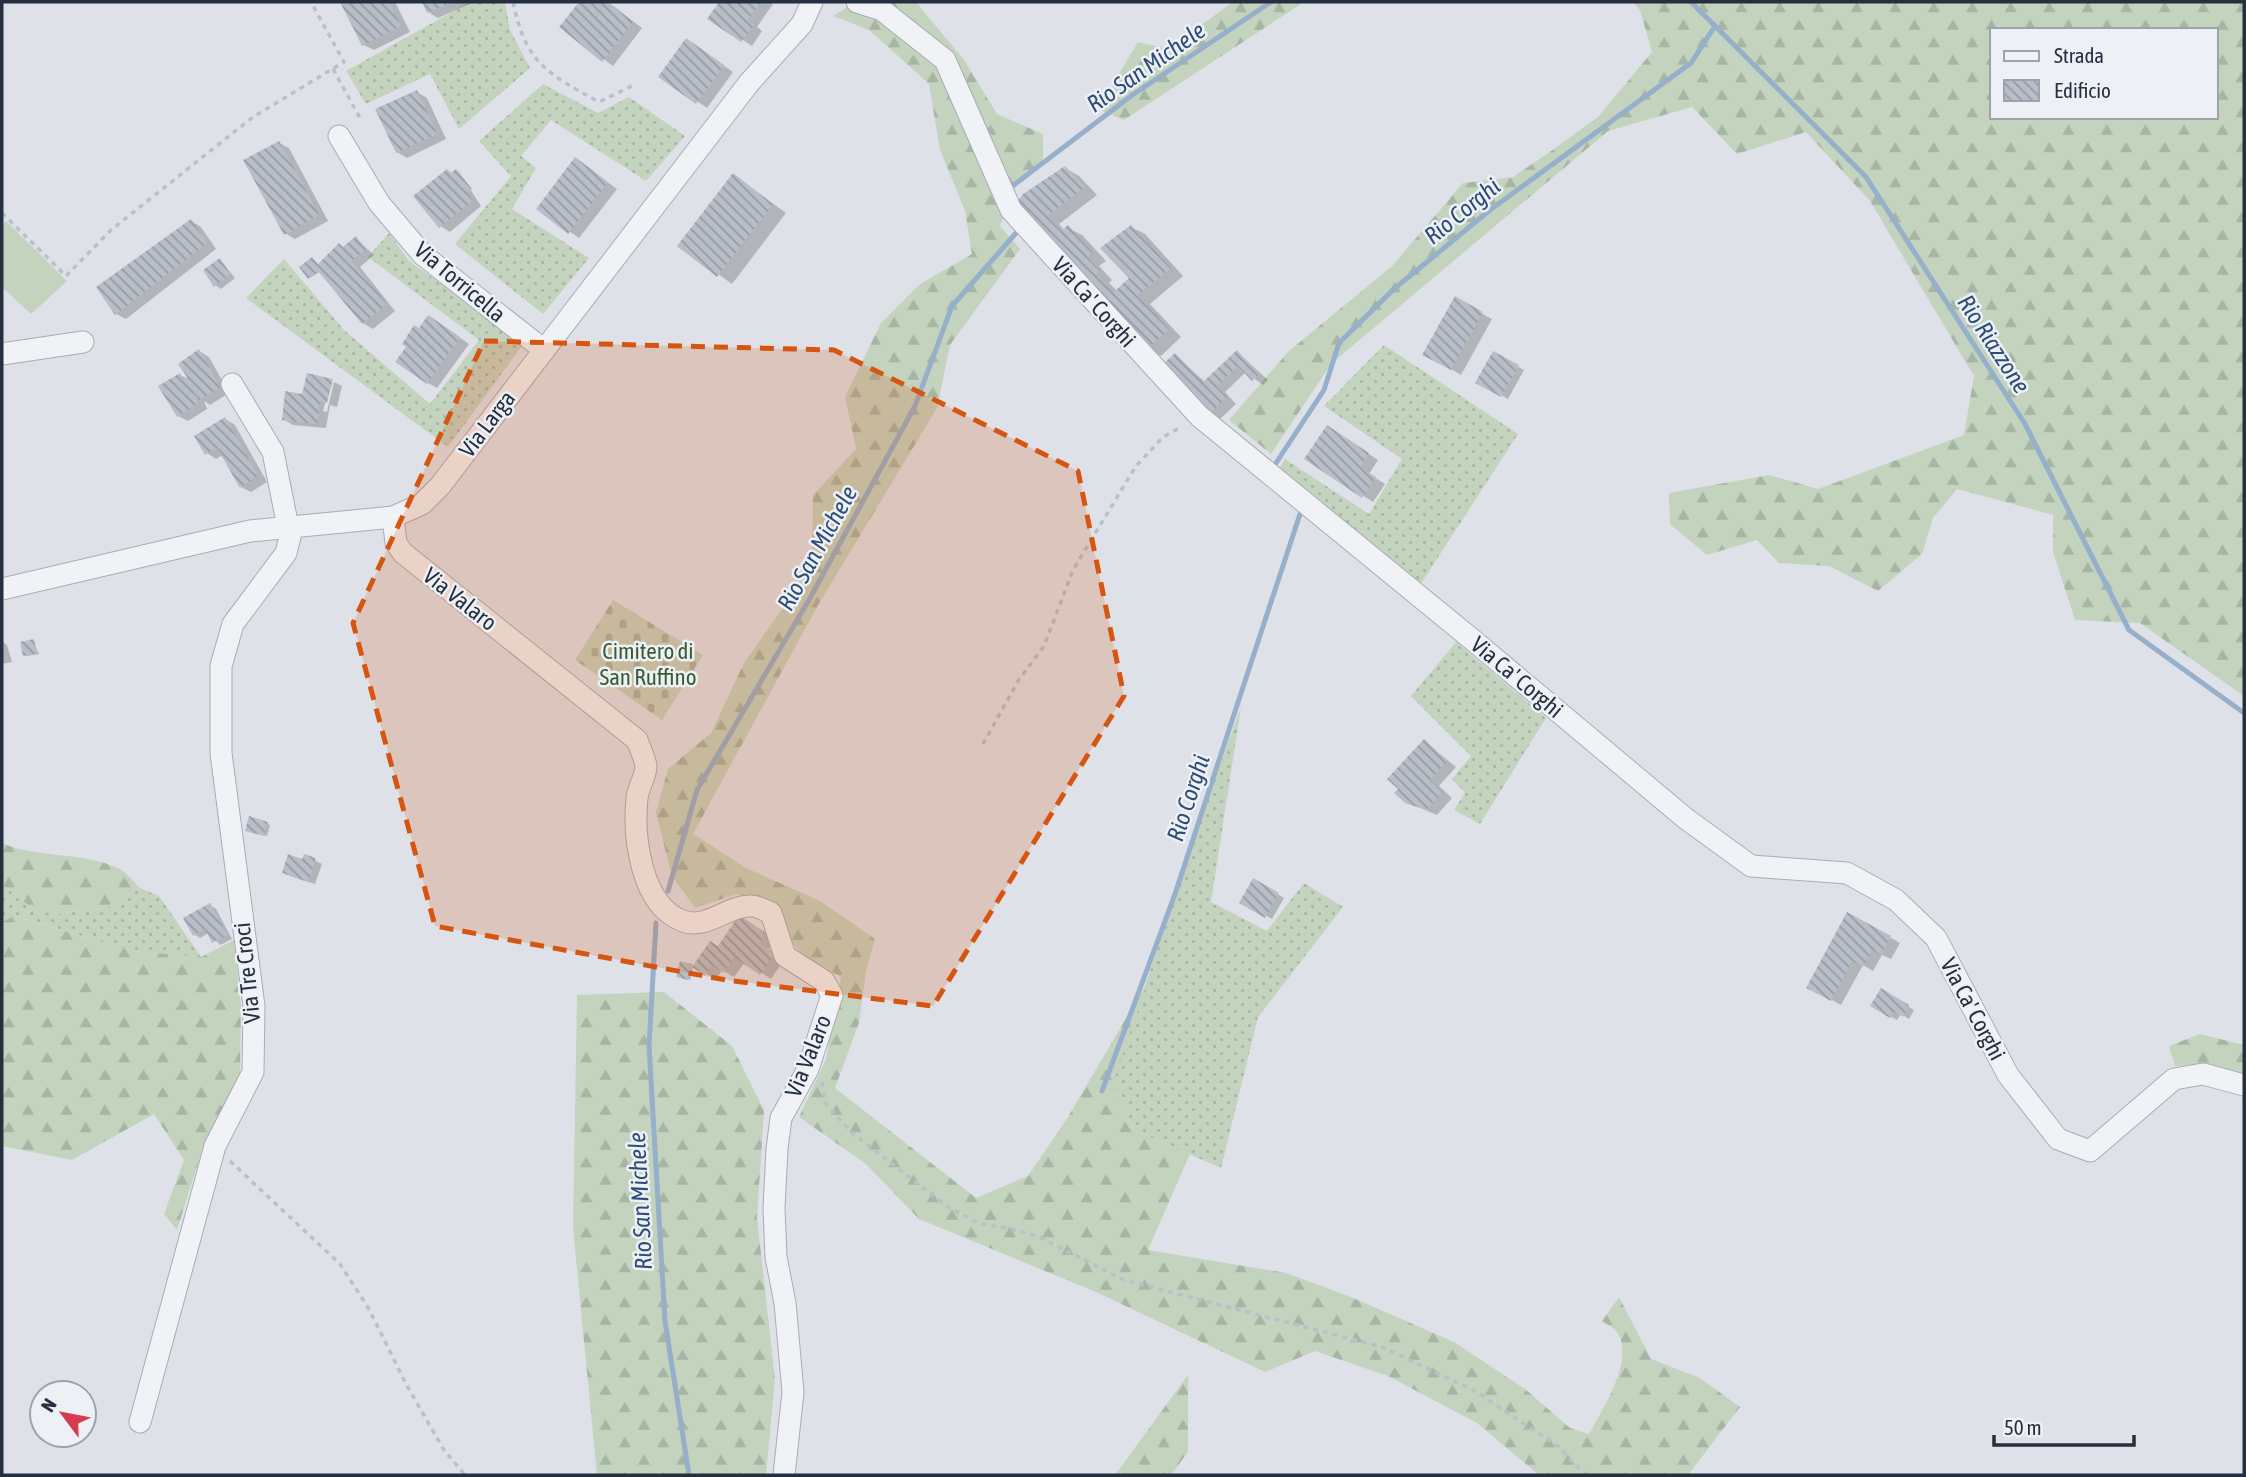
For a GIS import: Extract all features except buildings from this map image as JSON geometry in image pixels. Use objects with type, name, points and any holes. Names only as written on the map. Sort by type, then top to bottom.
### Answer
[{"type":"street","name":"Via Larga","points":[[2,589],[219,537],[288,526],[393,517],[422,504],[440,486],[749,83],[803,23],[812,2]]},
{"type":"street","name":"Via Ca' Corghi","points":[[857,2],[882,10],[945,60],[1011,210],[1199,416],[1474,640],[1685,818],[1751,866],[1847,873],[1896,900],[1937,938],[2008,1075],[2058,1139],[2090,1151],[2174,1079],[2203,1074],[2244,1086]]},
{"type":"street","name":"Via Torricella","points":[[339,136],[379,203],[423,255],[544,350]]},
{"type":"street","points":[[2,354],[83,342]]},
{"type":"street","points":[[232,384],[273,452],[288,526]]},
{"type":"street","name":"Via Valaro","points":[[393,517],[396,543],[403,553],[637,740],[646,767],[637,797],[638,836],[651,896],[685,922],[708,921],[733,908],[752,906],[771,913],[785,956],[824,981],[832,995],[817,1047],[781,1118],[777,1149],[774,1208],[776,1256],[785,1303],[793,1392],[784,1475]]},
{"type":"street","name":"Via Tre Croci","points":[[140,1422],[215,1146],[253,1072],[254,1006],[225,795],[220,696],[222,666],[233,624],[286,553],[289,544],[288,526]]},
{"type":"path","points":[[2,213],[66,276],[111,230],[211,149],[253,117],[344,62],[311,2]]},
{"type":"path","points":[[513,2],[523,40],[539,65],[553,76],[599,102],[632,86]]},
{"type":"path","points":[[333,69],[360,118]]},
{"type":"path","points":[[983,744],[1018,681],[1044,646],[1073,570],[1136,466],[1163,437],[1199,416]]},
{"type":"path","points":[[817,1047],[826,1104],[851,1132],[948,1207],[981,1224],[1039,1237],[1124,1280],[1382,1347],[1472,1390],[1558,1446],[1585,1475]]},
{"type":"path","points":[[215,1146],[340,1264],[369,1309],[406,1384],[438,1439],[465,1475]]},
{"type":"highlighted area","points":[[484,341],[834,350],[1078,471],[1124,696],[933,1006],[726,980],[435,926],[353,623]]},
{"type":"green space","points":[[470,2],[505,2],[510,30],[530,68],[459,129],[430,74],[366,104],[346,71]]},
{"type":"green space","points":[[855,2],[916,2],[964,60],[997,114],[1043,134],[1043,163],[1016,184],[1000,226],[1020,249],[950,345],[937,408],[817,607],[693,834],[746,868],[820,901],[875,939],[866,971],[859,1023],[835,1088],[976,1198],[1028,1176],[1068,1117],[1148,981],[1114,1080],[1132,1129],[1190,1154],[1148,1250],[1286,1273],[1351,1297],[1454,1342],[1525,1389],[1570,1428],[1589,1434],[1609,1398],[1620,1369],[1621,1342],[1615,1330],[1602,1321],[1619,1297],[1651,1359],[1700,1378],[1740,1407],[1688,1475],[1539,1475],[1477,1423],[1388,1376],[1315,1351],[1265,1372],[1096,1292],[919,1219],[866,1164],[799,1117],[826,1059],[841,977],[800,951],[788,935],[779,907],[737,894],[695,908],[672,876],[656,813],[668,769],[711,733],[744,663],[812,567],[813,495],[856,449],[845,397],[881,323],[920,284],[972,254],[965,211],[940,150],[929,84],[869,30],[833,16]]},
{"type":"green space","points":[[1233,2],[1304,2],[1124,120],[1098,109],[1138,42],[1168,49]]},
{"type":"green space","points":[[1633,2],[2244,2],[2244,696],[2140,623],[2075,620],[2053,552],[2053,515],[1957,489],[1933,518],[1922,554],[1878,591],[1829,566],[1779,563],[1757,540],[1707,555],[1670,524],[1669,493],[1769,475],[1818,489],[1964,435],[1974,376],[1870,201],[1806,132],[1737,154],[1692,107],[1608,131],[1331,364],[1271,454],[1229,420],[1289,351],[1392,266],[1463,183],[1513,177],[1551,151],[1598,117],[1652,52],[1640,10]]},
{"type":"green space","points":[[543,84],[598,113],[629,97],[685,136],[646,181],[551,120],[521,156],[536,168],[512,209],[589,258],[543,314],[455,244],[511,176],[479,141]]},
{"type":"green space","points":[[6,221],[67,281],[31,314],[2,287],[2,225]]},
{"type":"green space","points":[[389,233],[409,261],[524,343],[448,447],[246,298],[284,259],[344,330],[430,404],[479,340],[368,257]]},
{"type":"green space","points":[[1384,345],[1518,434],[1420,585],[1278,471],[1285,459],[1369,514],[1402,459],[1324,406]]},
{"type":"green space","name":"Cimitero di San Ruffino","points":[[613,600],[703,655],[662,720],[575,660]]},
{"type":"green space","points":[[1456,642],[1546,718],[1480,824],[1454,810],[1465,793],[1452,779],[1471,756],[1411,696]]},
{"type":"green space","points":[[1241,707],[1211,902],[1267,931],[1304,883],[1343,907],[1258,1017],[1221,1168],[1132,1129],[1114,1080],[1190,849]]},
{"type":"green space","points":[[2,843],[30,851],[106,863],[123,871],[140,888],[109,907],[42,916],[2,884]]},
{"type":"green space","points":[[2,884],[42,916],[109,907],[140,888],[159,896],[201,957],[132,951],[15,916],[2,922]]},
{"type":"green space","points":[[14,916],[132,951],[201,957],[234,940],[241,1006],[240,1075],[203,1147],[177,1230],[164,1214],[184,1160],[154,1114],[72,1160],[2,1146],[2,922]]},
{"type":"green space","points":[[664,992],[732,1046],[764,1110],[757,1218],[775,1379],[766,1475],[597,1475],[573,1228],[577,995]]},
{"type":"green space","points":[[2200,1034],[2244,1045],[2244,1078],[2208,1064],[2175,1066],[2169,1046]]},
{"type":"green space","points":[[1188,1375],[1188,1452],[1171,1475],[1115,1475]]},
{"type":"waterway","name":"Rio San Michele","points":[[1010,188],[1131,96],[1271,2]]},
{"type":"waterway","name":"Rio Riazzone","points":[[1691,2],[1866,177],[2025,424],[2129,630],[2244,713]]},
{"type":"waterway","name":"Rio Corghi","points":[[1276,463],[1324,390],[1339,343],[1394,289],[1490,210],[1691,63],[1715,26]]},
{"type":"waterway","name":"Rio San Michele","points":[[668,891],[697,790],[810,598],[915,406],[952,306],[1016,233]]},
{"type":"waterway","name":"Rio Corghi","points":[[1102,1091],[1175,894],[1300,514]]},
{"type":"waterway","name":"Rio San Michele","points":[[656,923],[649,1046],[665,1321],[689,1475]]}]
